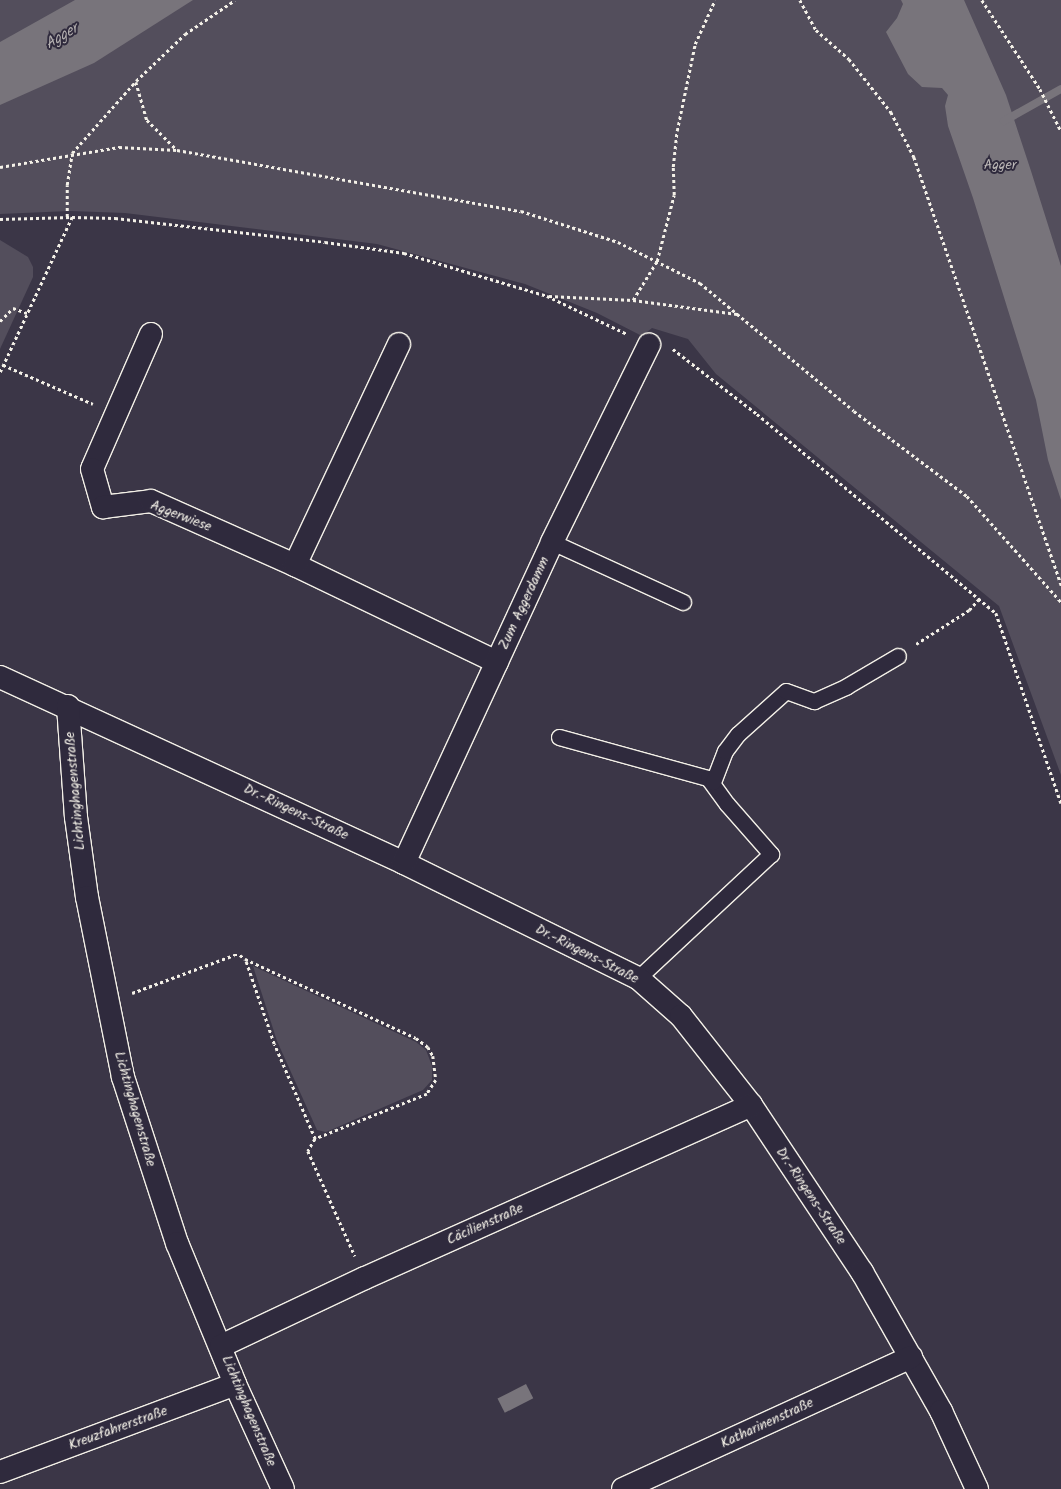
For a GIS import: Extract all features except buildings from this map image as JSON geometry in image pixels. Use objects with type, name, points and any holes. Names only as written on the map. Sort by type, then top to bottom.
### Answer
[{"type":"street","name":"Aggerwiese","points":[[151,334],[92,469],[103,508],[151,501],[295,565],[497,662]]},
{"type":"street","points":[[295,565],[399,344]]},
{"type":"street","name":"Zum Aggerdamm","points":[[404,863],[552,542],[649,345]]},
{"type":"street","name":"Dr.-Ringens-Straße","points":[[0,677],[68,706],[404,863],[638,978],[681,1016],[751,1105],[862,1272],[941,1411],[977,1489]]},
{"type":"street","name":"Lichtinghagenstraße","points":[[68,706],[76,817],[87,897],[123,1077],[177,1244],[206,1317],[222,1346],[235,1384],[283,1489]]},
{"type":"street","name":"Cäcilienstraße","points":[[222,1346],[364,1278],[751,1105]]},
{"type":"street","name":"Katharinenstraße","points":[[623,1489],[911,1357]]},
{"type":"street","name":"Kreuzfahrerstraße","points":[[0,1472],[235,1384]]},
{"type":"lane","points":[[552,542],[683,602]]},
{"type":"lane","points":[[713,782],[725,751],[738,734],[786,691],[814,701],[847,686],[898,656]]},
{"type":"lane","points":[[558,737],[702,776],[713,782],[727,804],[771,854],[638,978]]},
{"type":"path","points":[[67,217],[66,185],[72,153],[136,81],[185,34],[235,0]]},
{"type":"path","points":[[633,300],[657,261],[674,195],[673,167],[677,131],[695,44],[715,0]]},
{"type":"path","points":[[800,0],[816,30],[849,59],[891,112],[914,157],[948,262],[1061,585]]},
{"type":"path","points":[[982,0],[1040,89],[1061,131]]},
{"type":"path","points":[[136,81],[147,120],[177,150]]},
{"type":"path","points":[[0,167],[72,153],[119,147],[177,150],[521,211],[618,242],[700,283],[854,411],[967,496],[1061,602]]},
{"type":"path","points":[[0,372],[72,216]]},
{"type":"path","points":[[0,219],[72,216],[115,218],[310,240],[404,253],[547,296],[649,345],[674,349],[692,362],[996,613],[1061,803]]},
{"type":"path","points":[[547,296],[633,300],[738,314]]},
{"type":"path","points":[[0,321],[13,308],[27,313]]},
{"type":"path","points":[[3,365],[115,414]]},
{"type":"path","points":[[898,656],[969,610],[979,599]]},
{"type":"path","points":[[107,1002],[234,955],[240,955],[245,959],[416,1038],[428,1046],[433,1056],[436,1080],[427,1094],[315,1140],[308,1150],[364,1278]]},
{"type":"path","points":[[245,959],[274,1044],[315,1140]]},
{"type":"green space","points":[[0,0],[1061,0],[1061,775],[999,606],[716,374],[688,339],[652,328],[642,336],[597,313],[525,284],[377,244],[125,213],[70,211],[0,214]]},
{"type":"green space","points":[[0,240],[28,257],[33,267],[33,277],[0,349]]},
{"type":"green space","points":[[253,966],[416,1042],[426,1050],[432,1066],[432,1080],[423,1090],[326,1132],[317,1130],[277,1041]]},
{"type":"water","name":"Agger","points":[[75,0],[193,0],[94,63],[0,105],[0,42]]},
{"type":"water","points":[[901,0],[964,0],[1006,95],[1031,171],[1061,266],[1061,500],[1048,460],[1036,400],[973,198],[948,126],[945,106],[948,95],[942,88],[922,87],[908,74],[886,32],[897,18],[903,4]]},
{"type":"water","points":[[526,1384],[533,1398],[505,1413],[497,1399]]},
{"type":"waterway","points":[[1004,121],[1061,89]]}]
